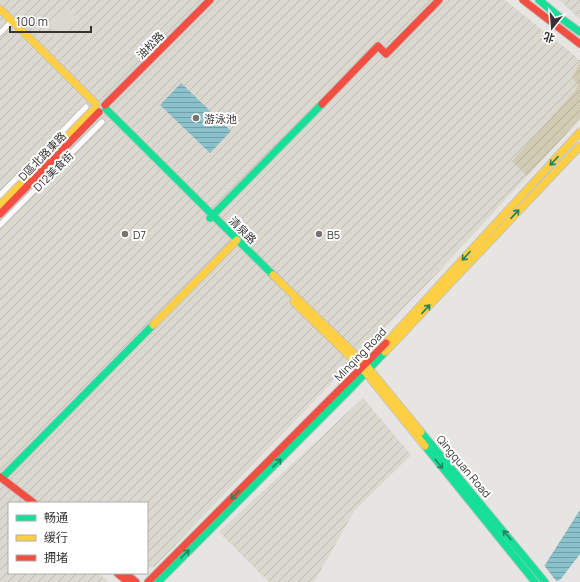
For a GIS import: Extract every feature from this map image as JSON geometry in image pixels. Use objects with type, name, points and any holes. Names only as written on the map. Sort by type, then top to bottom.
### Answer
[{"type":"main road","name":"油松路","points":[[101,108],[204,0]]},
{"type":"main road","name":"油松路","points":[[101,108],[210,0]]},
{"type":"main road","points":[[211,217],[378,46],[386,54],[439,0]]},
{"type":"main road","points":[[523,0],[580,44]]},
{"type":"main road","points":[[539,0],[580,32]]},
{"type":"main road","name":"清泉路","points":[[0,9],[366,369]]},
{"type":"main road","points":[[0,205],[101,108]]},
{"type":"main road","name":"D區北路東路","points":[[3,217],[101,108]]},
{"type":"main road","name":"Minqing Road","points":[[148,582],[366,369],[580,132]]},
{"type":"main road","name":"Minqing Road","points":[[158,582],[366,369],[580,146]]},
{"type":"main road","points":[[0,479],[236,241]]},
{"type":"main road","name":"Qingquan Road","points":[[366,369],[545,582]]},
{"type":"main road","name":"Qingquan Road","points":[[366,369],[535,582]]},
{"type":"main road","points":[[0,479],[26,502]]},
{"type":"main road","points":[[0,479],[33,502]]},
{"type":"main road","points":[[118,574],[129,582]]},
{"type":"main road","points":[[126,574],[136,582]]},
{"type":"street","points":[[0,33],[12,21]]},
{"type":"street","points":[[86,107],[81,113],[0,195],[86,107]]},
{"type":"street","name":"D12美食街","points":[[0,225],[3,217],[102,122]]},
{"type":"shaded area","points":[[0,0],[505,0],[580,60],[580,119],[428,283],[154,567],[148,568],[148,502],[8,502],[8,574],[99,574],[109,582],[0,582]]},
{"type":"shaded area","points":[[559,0],[580,0],[580,19]]},
{"type":"shaded area","points":[[66,6],[77,17],[55,39],[50,33],[54,29],[51,29],[46,25]]},
{"type":"shaded area","points":[[580,62],[580,119],[527,176],[512,161],[576,90],[578,85],[572,78]]},
{"type":"shaded area","points":[[363,398],[411,455],[355,510],[314,582],[269,582],[219,532]]},
{"type":"water","name":"游泳池","points":[[181,83],[231,131],[210,153],[160,105]]},
{"type":"water","points":[[580,510],[580,554],[560,580],[556,582],[534,582]]},
{"type":"pier","points":[[543,564],[557,582],[532,582]]},
{"type":"traffic: fast","points":[[539,0],[580,32]]},
{"type":"traffic: fast","points":[[210,218],[322,104]]},
{"type":"traffic: fast","points":[[106,109],[273,275]]},
{"type":"traffic: fast","points":[[2,478],[153,325]]},
{"type":"traffic: fast","points":[[158,582],[385,352]]},
{"type":"traffic: fast","points":[[421,432],[545,582]]},
{"type":"traffic: fast","points":[[425,446],[535,582]]},
{"type":"traffic: slow","points":[[0,9],[96,104]]},
{"type":"traffic: slow","points":[[0,205],[95,108]]},
{"type":"traffic: slow","points":[[386,343],[580,132]]},
{"type":"traffic: slow","points":[[385,352],[580,146]]},
{"type":"traffic: slow","points":[[153,325],[237,240]]},
{"type":"traffic: slow","points":[[273,275],[366,365],[421,432]]},
{"type":"traffic: slow","points":[[294,302],[362,368],[425,446]]},
{"type":"traffic: jam","points":[[105,105],[210,0]]},
{"type":"traffic: jam","points":[[322,104],[378,46],[386,54],[439,0]]},
{"type":"traffic: jam","points":[[523,0],[580,44]]},
{"type":"traffic: jam","points":[[0,214],[99,112]]},
{"type":"traffic: jam","points":[[148,582],[386,343]]},
{"type":"traffic: jam","points":[[0,477],[33,502]]},
{"type":"traffic: jam","points":[[118,574],[128,582]]},
{"type":"traffic: jam","points":[[126,574],[136,582]]},
{"type":"place","name":"游泳池","points":[[196,118]]},
{"type":"place","name":"D7","points":[[125,234]]},
{"type":"place","name":"B5","points":[[319,234]]}]
